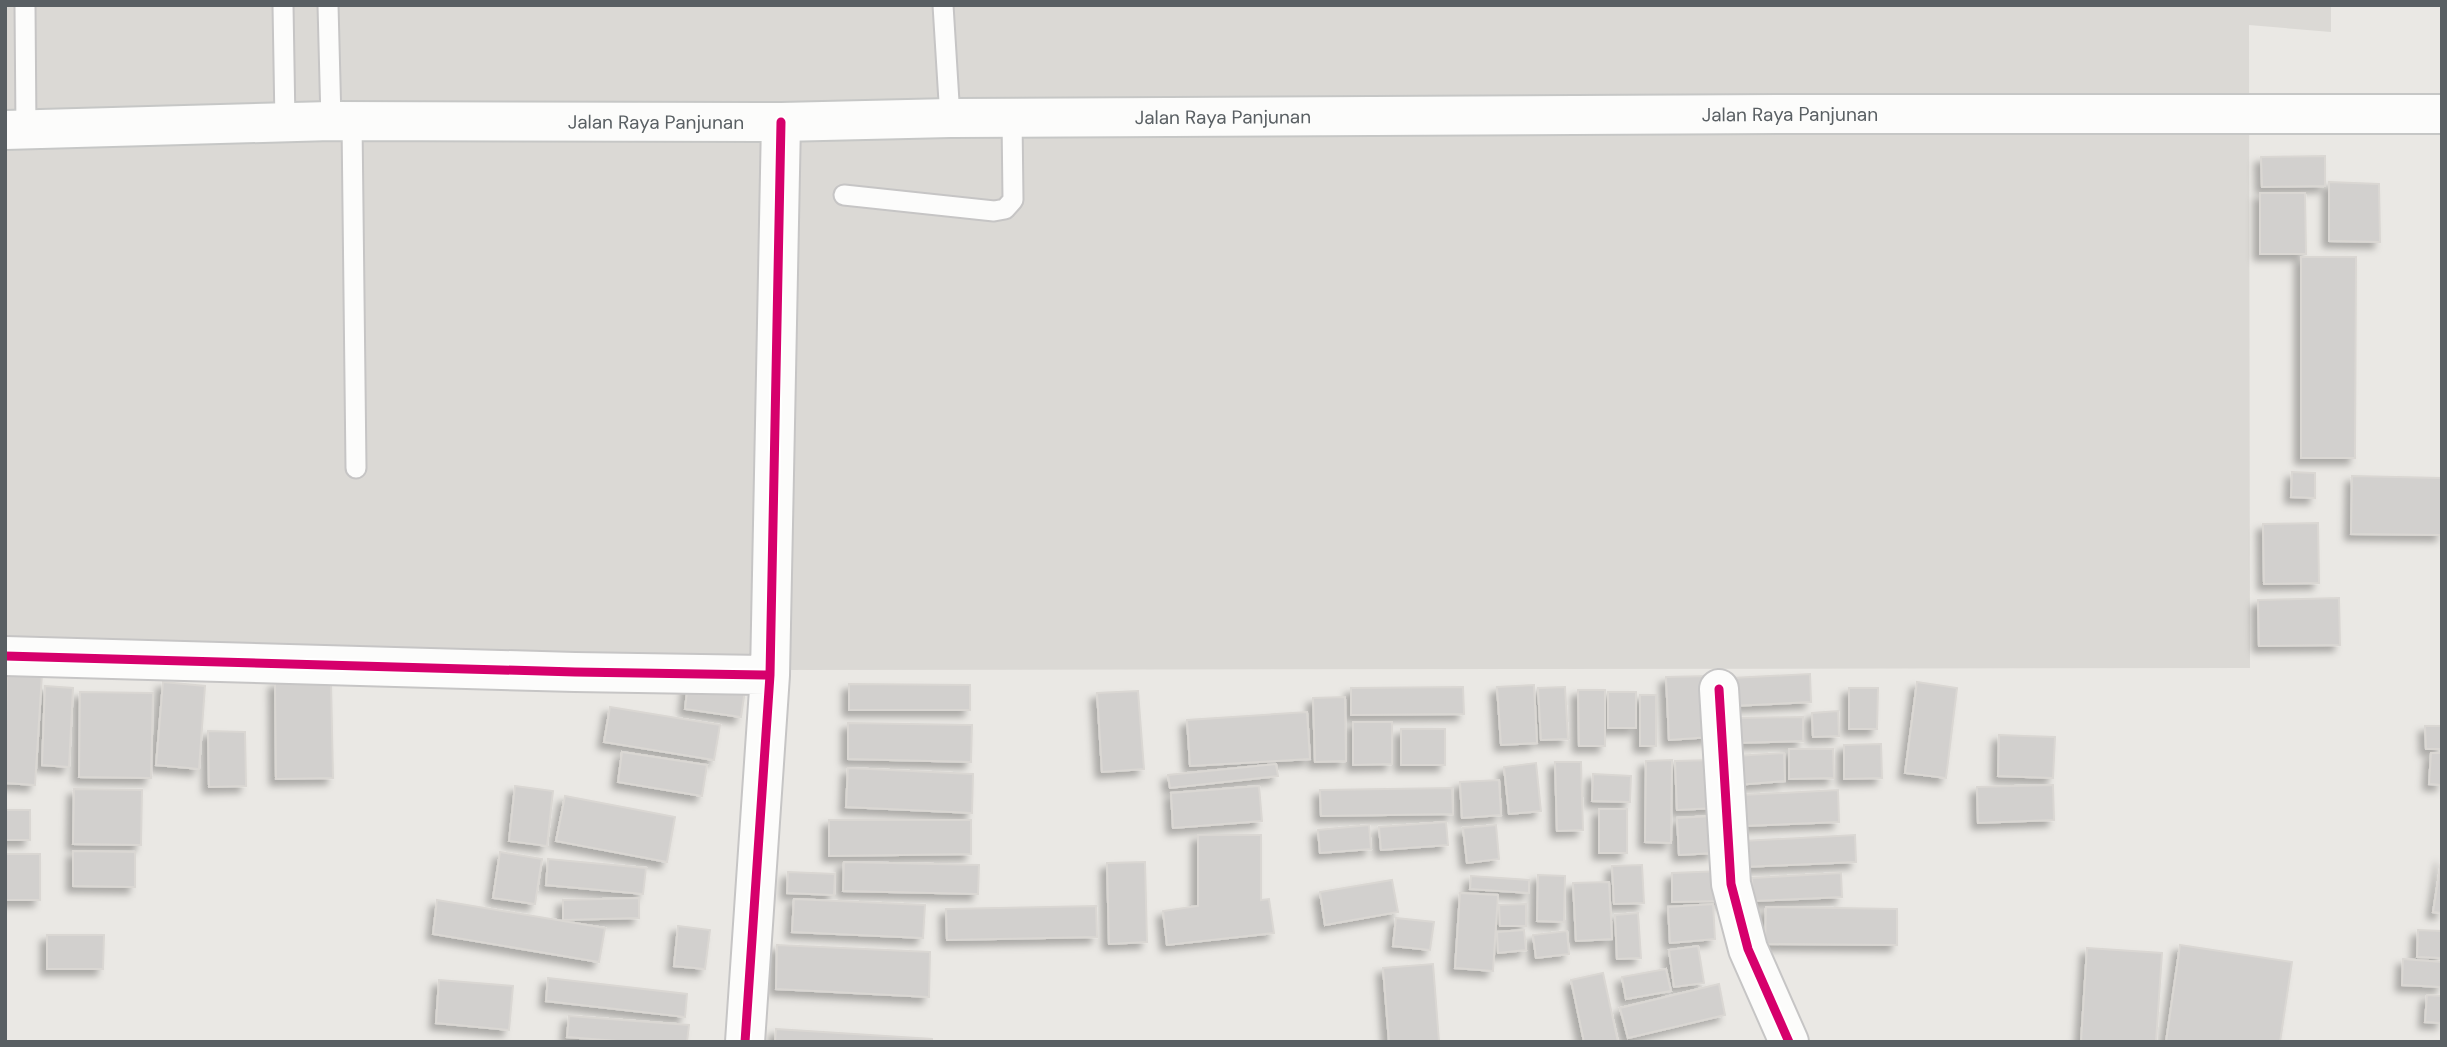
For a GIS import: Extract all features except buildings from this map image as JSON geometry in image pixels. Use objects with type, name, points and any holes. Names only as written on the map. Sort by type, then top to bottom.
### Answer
[{"type":"main road","name":"Jalan Raya Panjunan","points":[[19,119],[285,105],[337,112],[782,122],[949,107],[1012,118],[2442,114]]},
{"type":"main road","points":[[746,1042],[771,675],[782,122]]},
{"type":"main road","points":[[5,656],[771,675]]},
{"type":"main road","points":[[1718,689],[1731,884],[1748,949],[1789,1042]]},
{"type":"lane","points":[[284,5],[285,105]]},
{"type":"lane","points":[[328,5],[337,112],[356,468]]},
{"type":"lane","points":[[943,5],[949,107]]},
{"type":"lane","points":[[19,119],[25,10]]},
{"type":"lane","points":[[844,195],[994,211],[1005,209],[1013,200],[1012,118]]},
{"type":"shaded area","points":[[5,5],[2331,5],[2331,32],[2249,25],[2250,668],[5,671]]},
{"type":"cycle path","points":[[745,1042],[770,675],[781,122]]},
{"type":"cycle path","points":[[5,656],[770,675]]},
{"type":"cycle path","points":[[1719,689],[1731,884],[1748,949],[1789,1042]]}]
